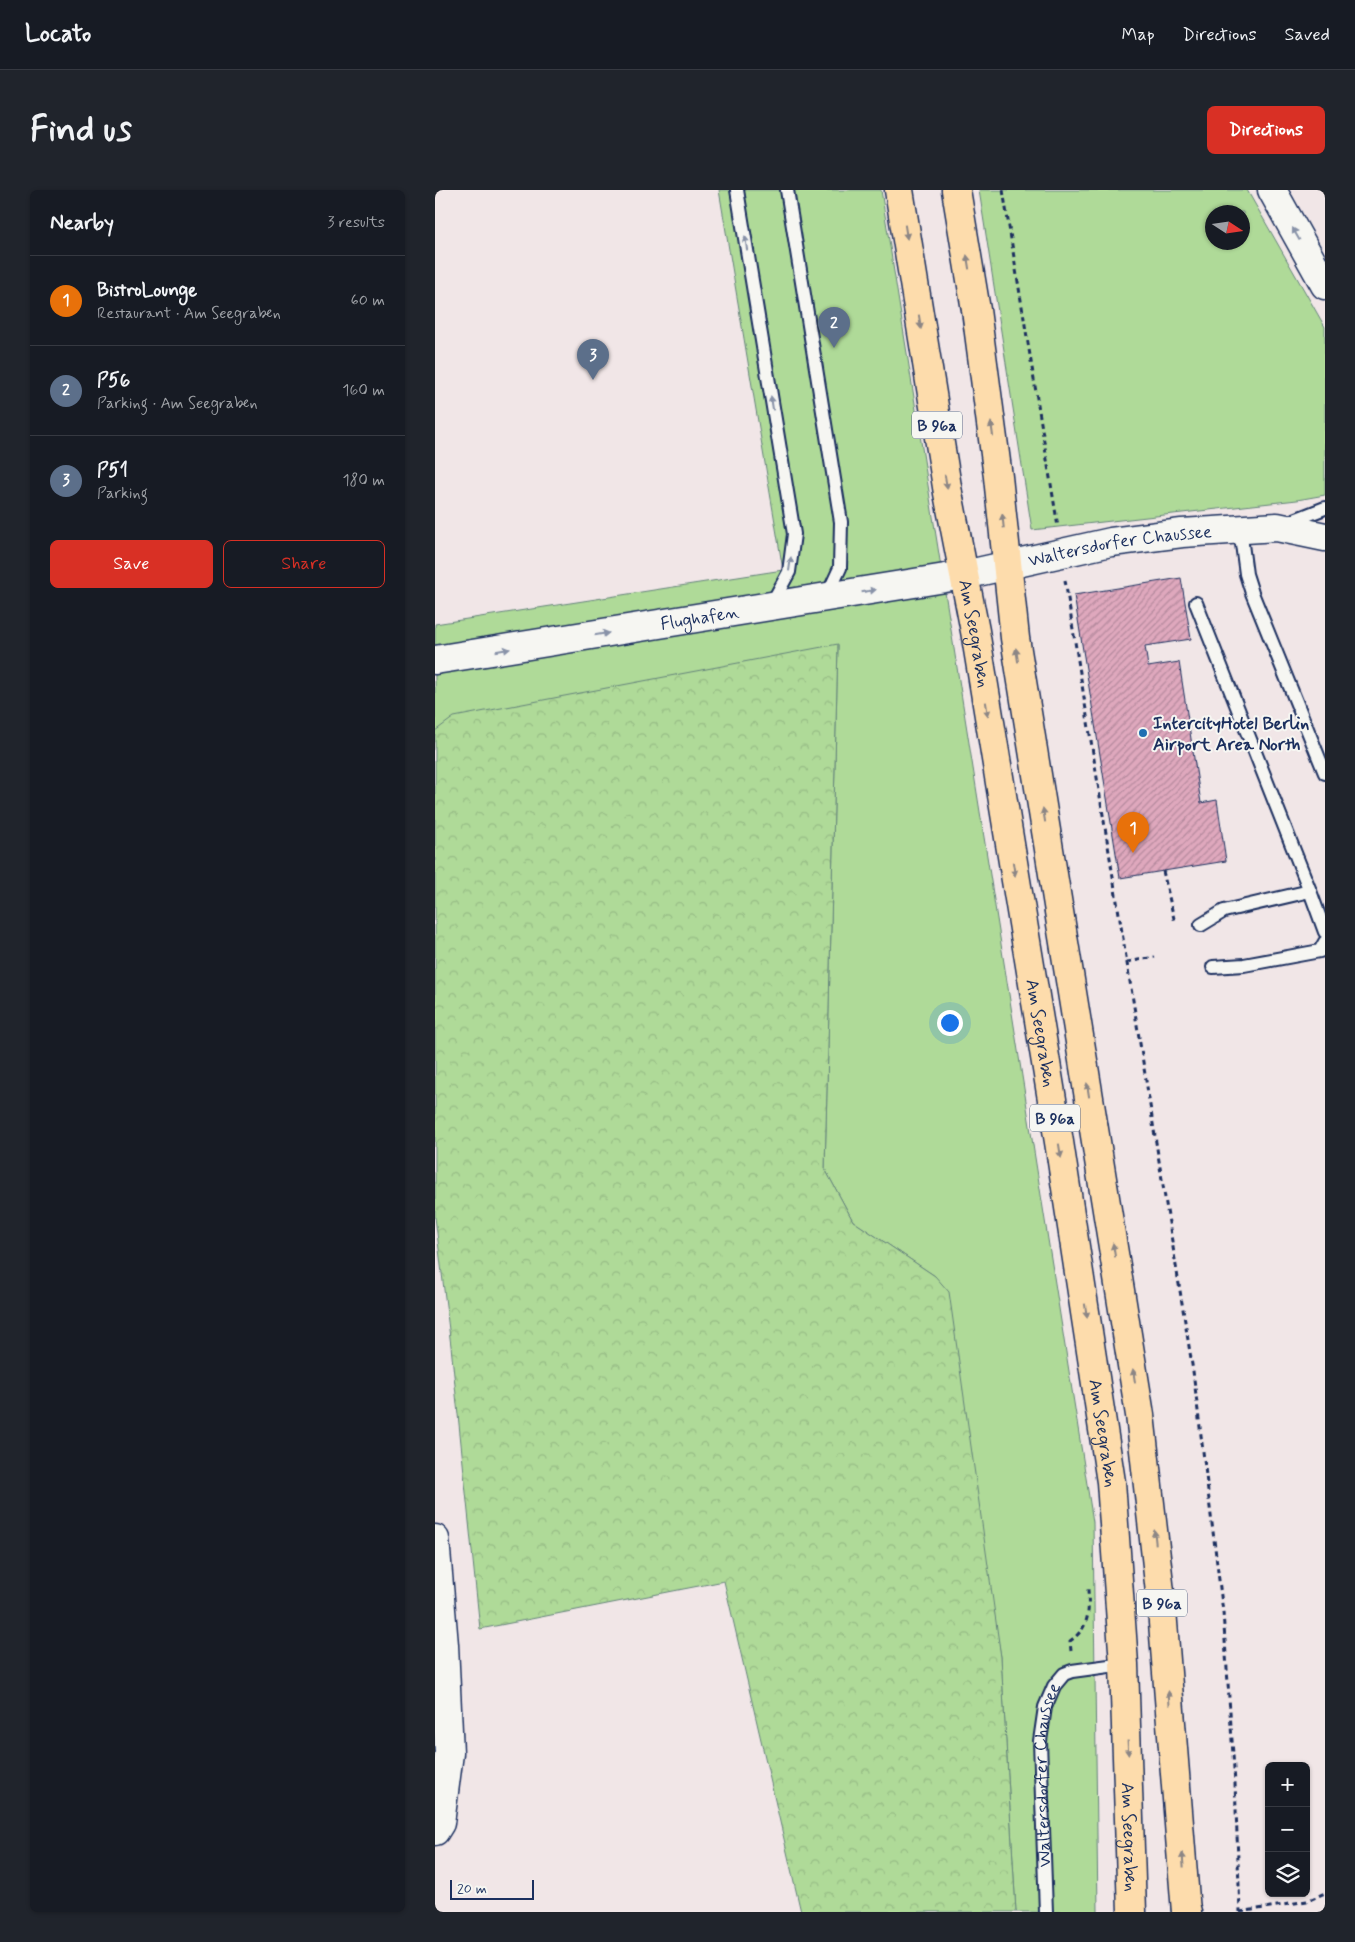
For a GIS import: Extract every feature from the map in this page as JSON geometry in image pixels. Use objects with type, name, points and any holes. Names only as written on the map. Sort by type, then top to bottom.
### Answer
[{"type":"main road","name":"Am Seegraben","points":[[899,190],[1059,1142],[1110,1473],[1124,1664],[1133,1912]]},
{"type":"main road","name":"B 96a","points":[[956,190],[998,477],[1015,638],[1140,1415],[1161,1600],[1187,1911]]},
{"type":"street","points":[[1272,190],[1325,285]]},
{"type":"street","name":"Waltersdorfer Chaussee","points":[[964,575],[1138,538],[1182,533],[1277,527],[1325,537]]},
{"type":"street","name":"Flughafen","points":[[435,660],[769,608],[964,575]]},
{"type":"street","points":[[435,1539],[444,1645],[449,1753],[440,1823],[435,1831]]},
{"type":"lane","points":[[737,190],[794,534],[789,572],[769,608]]},
{"type":"lane","points":[[787,190],[841,522],[840,568],[826,598]]},
{"type":"lane","name":"Waltersdorfer Chaussee","points":[[1277,527],[1325,508]]},
{"type":"lane","points":[[1240,529],[1246,574],[1252,593],[1325,773]]},
{"type":"lane","points":[[1196,603],[1325,932]]},
{"type":"lane","points":[[1201,925],[1224,911],[1310,891]]},
{"type":"lane","points":[[1213,967],[1244,965],[1320,951],[1325,942]]},
{"type":"lane","name":"Waltersdorfer Chaussee","points":[[1046,1912],[1040,1741],[1045,1707],[1053,1686],[1064,1674],[1072,1670],[1124,1664]]},
{"type":"path","points":[[1003,190],[1193,1371],[1223,1612],[1235,1783],[1240,1912],[1307,1901],[1325,1894]]},
{"type":"path","points":[[1163,871],[1175,923]]},
{"type":"path","points":[[1127,962],[1155,957]]},
{"type":"path","points":[[1072,1670],[1070,1641],[1081,1633],[1087,1621],[1088,1586]]},
{"type":"green space","points":[[719,190],[881,190],[1093,1522],[1098,1912],[1016,1912],[1001,1657],[935,1276],[853,1221],[825,1169],[838,645],[435,731],[435,624],[783,570]]},
{"type":"green space","points":[[979,190],[1247,190],[1325,327],[1325,495],[1297,500],[1032,530]]},
{"type":"green space","points":[[838,644],[825,1169],[853,1221],[935,1276],[949,1292],[1001,1657],[1016,1912],[801,1912],[724,1581],[480,1629],[451,1346],[435,1217],[435,731],[454,717]]},
{"type":"building","name":"IntercityHotel Berlin Airport Area North","points":[[1181,578],[1191,639],[1145,646],[1148,667],[1179,662],[1201,803],[1217,800],[1226,861],[1120,878],[1074,595]]},
{"type":"place","name":"P56","points":[[834,348]]},
{"type":"place","name":"P51","points":[[593,380]]},
{"type":"place","name":"IntercityHotel Berlin Airport Area North","points":[[1143,733]]},
{"type":"place","name":"BistroLounge","points":[[1133,853]]}]
